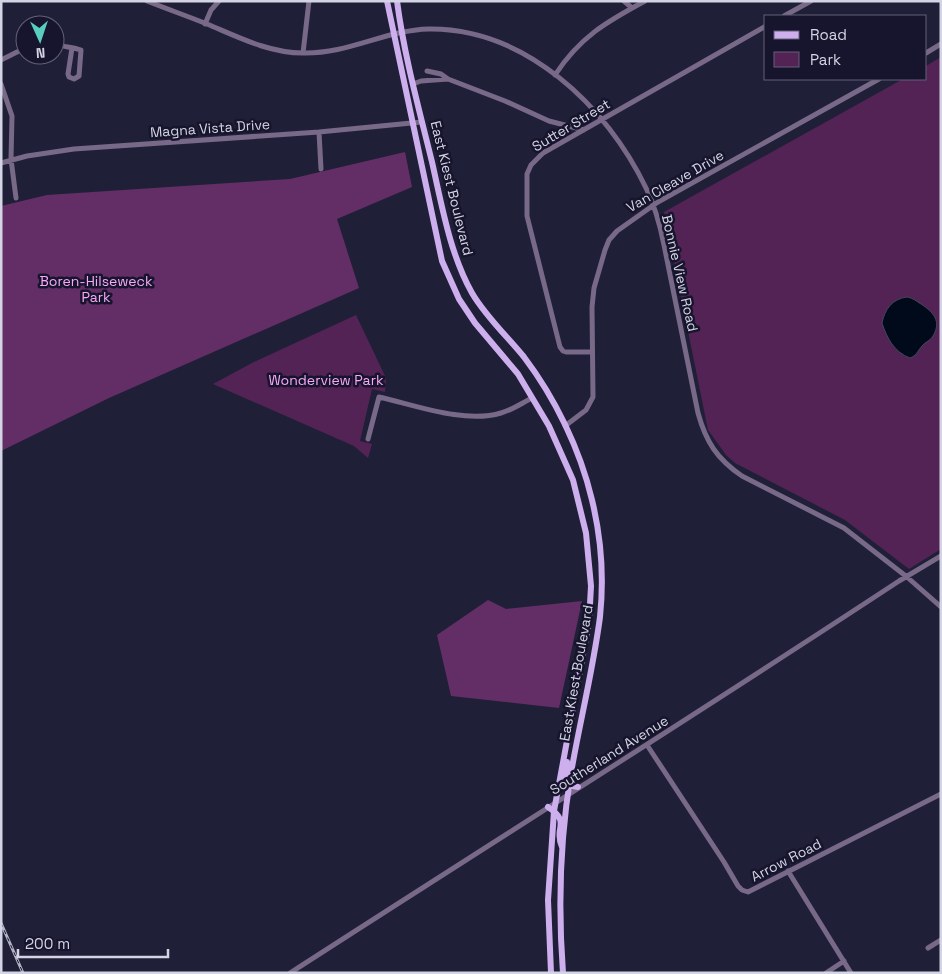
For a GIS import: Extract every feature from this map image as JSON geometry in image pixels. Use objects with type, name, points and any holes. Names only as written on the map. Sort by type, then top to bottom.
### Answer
[{"type":"main road","name":"East Kiest Boulevard","points":[[387,1],[442,261],[452,285],[475,323],[518,374],[549,426],[573,480],[586,533],[591,586],[586,639],[554,811],[548,900],[551,973]]},
{"type":"main road","name":"East Kiest Boulevard","points":[[397,1],[413,84],[456,258],[473,294],[485,312],[524,357],[546,390],[565,426],[592,498],[600,546],[600,608],[570,785],[563,848],[559,928],[563,973]]},
{"type":"main road","points":[[591,586],[601,586]]},
{"type":"main road","points":[[565,749],[567,760],[564,782],[578,787]]},
{"type":"main road","points":[[548,807],[559,814],[561,820],[559,840],[563,848]]},
{"type":"street","name":"Bonnie View Road","points":[[147,1],[261,46],[283,52],[303,53],[344,49],[393,34],[428,29],[472,34],[510,48],[571,87],[602,118],[634,165],[653,205],[664,245],[698,413],[708,442],[727,465],[742,476],[844,528],[908,577],[941,607]]},
{"type":"street","points":[[205,24],[211,10],[219,1]]},
{"type":"street","points":[[303,53],[309,1]]},
{"type":"street","points":[[624,1],[632,8]]},
{"type":"street","points":[[555,75],[571,53],[588,36],[609,21],[645,1]]},
{"type":"street","points":[[785,15],[802,3],[811,1]]},
{"type":"street","name":"Sutter Street","points":[[592,352],[566,352],[561,350],[526,207],[526,182],[530,165],[543,152],[764,27]]},
{"type":"street","points":[[927,52],[941,44]]},
{"type":"street","points":[[65,46],[81,50],[82,52],[80,76],[74,79],[69,77],[68,74],[72,48]]},
{"type":"street","points":[[1,60],[15,53]]},
{"type":"street","points":[[427,71],[441,74],[448,79],[505,101],[549,121],[584,130]]},
{"type":"street","points":[[413,84],[421,81],[448,79]]},
{"type":"street","name":"Van Cleave Drive","points":[[565,426],[581,415],[591,403],[593,397],[594,288],[605,250],[617,231],[653,205],[877,80]]},
{"type":"street","points":[[1,84],[12,116],[11,159],[16,198]]},
{"type":"street","name":"Magna Vista Drive","points":[[1,163],[11,159],[74,150],[319,132],[422,122]]},
{"type":"street","points":[[319,132],[321,170]]},
{"type":"street","points":[[368,439],[379,397],[466,416],[499,414],[513,409],[532,398]]},
{"type":"street","name":"Southerland Avenue","points":[[290,973],[941,556]]},
{"type":"street","name":"Arrow Road","points":[[647,745],[742,890],[748,892],[788,870],[941,794]]},
{"type":"street","points":[[788,870],[851,973]]},
{"type":"street","points":[[928,948],[941,940]]},
{"type":"street","points":[[826,973],[844,961]]},
{"type":"green space","points":[[941,57],[941,549],[909,569],[845,520],[735,463],[726,455],[708,430],[664,212],[901,80],[927,80],[927,65]]},
{"type":"green space","name":"Boren-Hilseweck Park","points":[[405,152],[412,187],[337,219],[359,288],[109,398],[1,451],[1,206],[47,195],[290,179]]},
{"type":"green space","name":"Wonderview Park","points":[[356,315],[386,378],[385,392],[372,389],[360,441],[372,444],[368,458],[354,446],[213,384],[254,362]]},
{"type":"green space","points":[[488,600],[506,609],[582,601],[559,708],[451,696],[437,635]]},
{"type":"water","points":[[907,297],[929,310],[935,317],[937,326],[932,337],[910,358],[895,348],[886,334],[882,323],[885,313],[893,302]]},
{"type":"railway","points":[[1,923],[23,973]]}]
